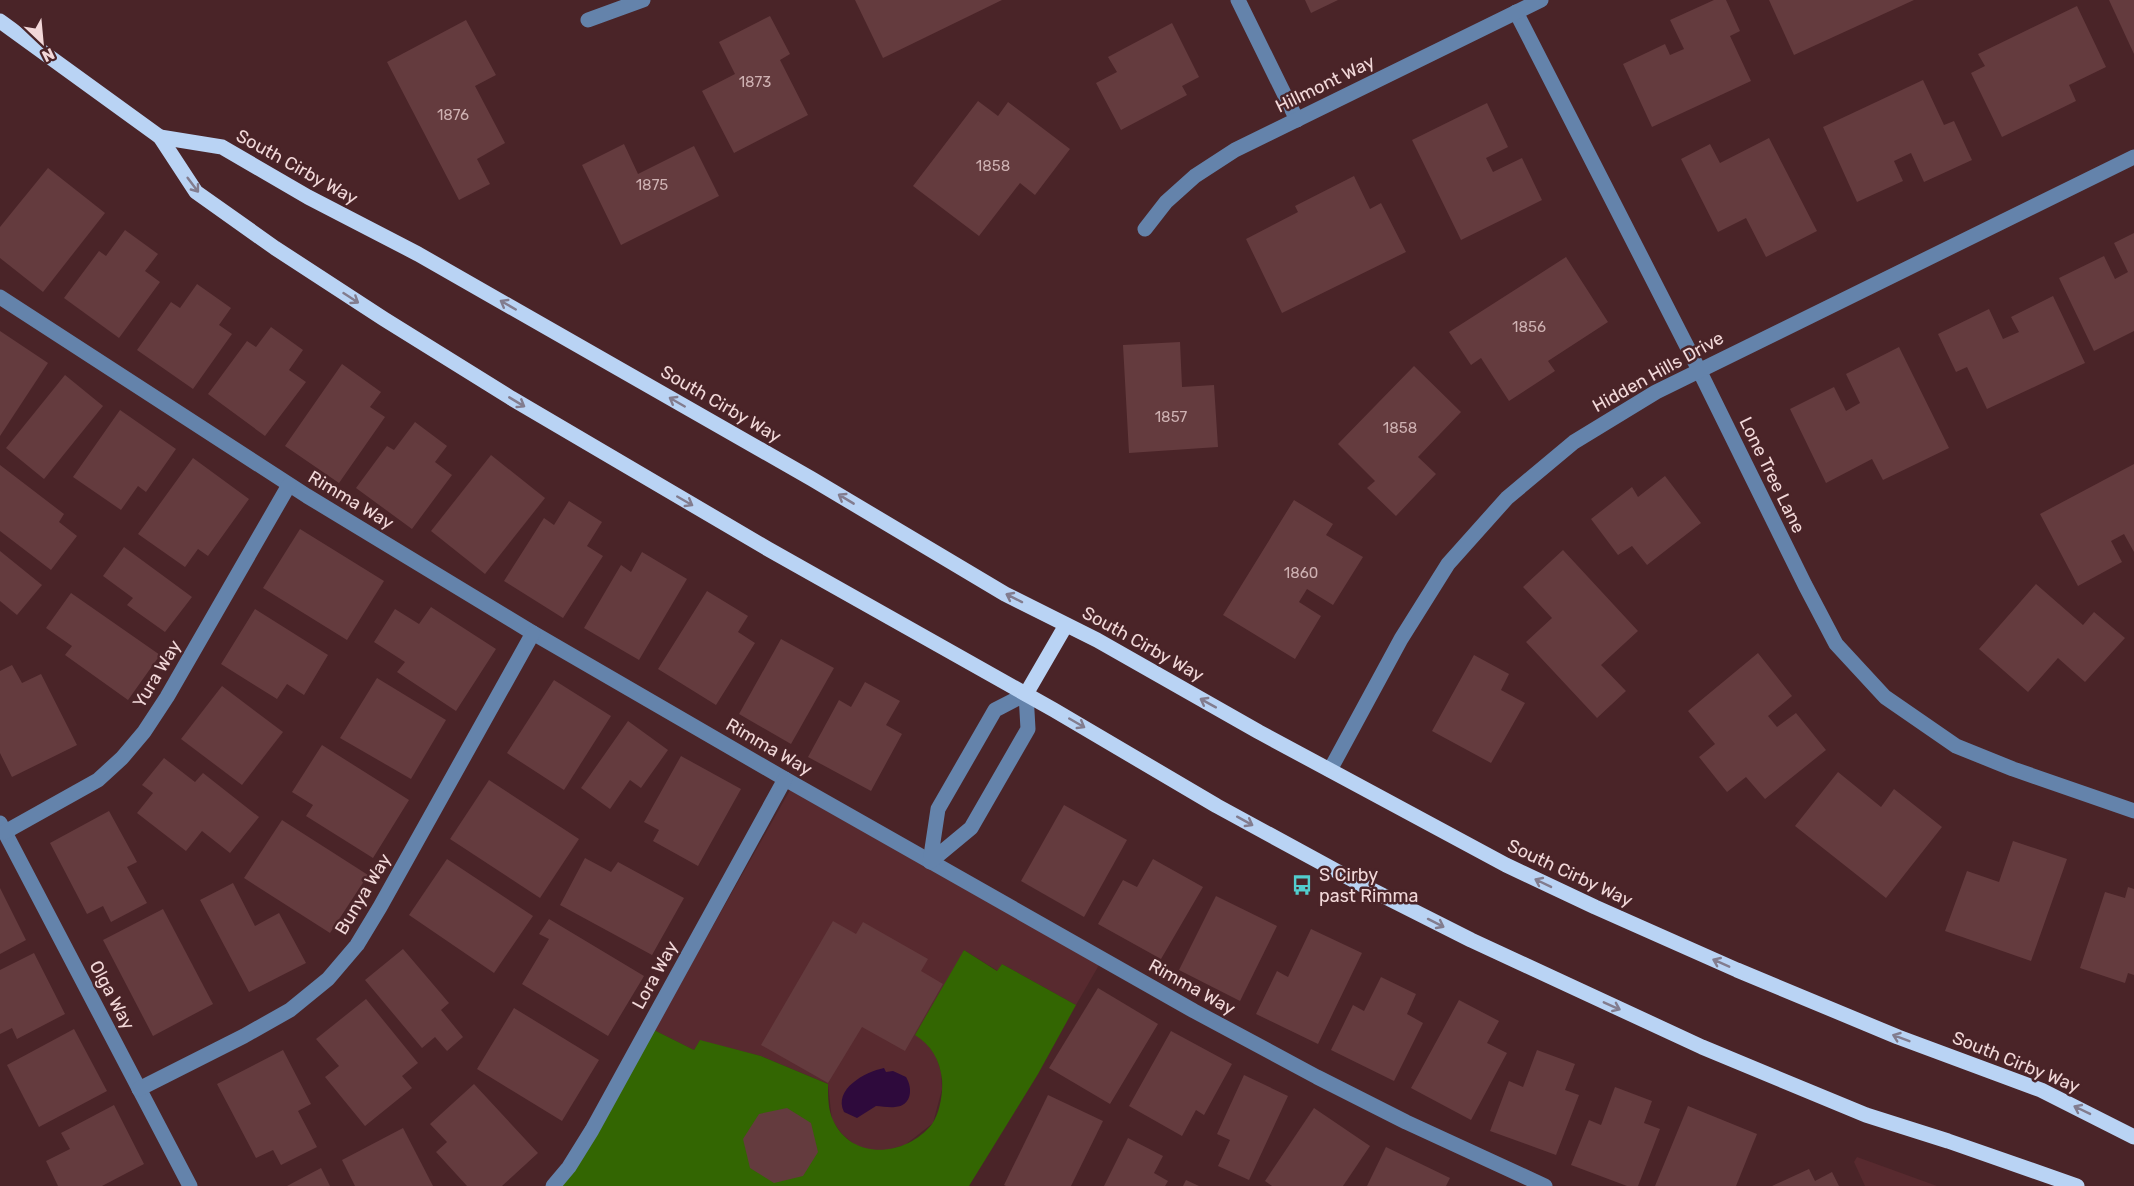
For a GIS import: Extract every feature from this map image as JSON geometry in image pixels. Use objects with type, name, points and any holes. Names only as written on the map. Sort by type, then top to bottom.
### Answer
[{"type":"main road","name":"South Cirby Way","points":[[0,21],[160,137],[196,192],[275,248],[384,319],[511,398],[768,549],[1026,694],[1217,806],[1364,886],[1561,983],[1702,1047],[1866,1115],[2077,1186]]},
{"type":"main road","name":"South Cirby Way","points":[[160,137],[222,147],[308,197],[418,254],[812,479],[1005,594],[1506,865],[1595,908],[1737,970],[1898,1037],[2041,1090],[2134,1137]]},
{"type":"main road","points":[[1026,694],[1066,625]]},
{"type":"street","points":[[588,20],[642,0]]},
{"type":"street","points":[[1238,0],[1297,120]]},
{"type":"street","name":"Hillmont Way","points":[[1145,229],[1166,202],[1196,176],[1235,150],[1541,0]]},
{"type":"street","name":"Lone Tree Lane","points":[[1516,12],[1836,644],[1885,697],[1956,746],[2013,769],[2134,809]]},
{"type":"street","name":"Hidden Hills Drive","points":[[1330,770],[1401,639],[1448,564],[1507,498],[1574,442],[1656,392],[1699,370],[2134,157]]},
{"type":"street","name":"Rimma Way","points":[[0,297],[288,485],[533,633],[785,779],[1194,1011],[1317,1077],[1406,1122],[1545,1186]]},
{"type":"street","name":"Yura Way","points":[[2,827],[98,780],[122,758],[144,732],[167,697],[288,485]]},
{"type":"street","name":"Bunya Way","points":[[139,1089],[290,1010],[328,979],[357,945],[380,907],[533,633]]},
{"type":"street","points":[[1026,694],[1028,729],[971,828],[930,862],[938,809],[955,779],[995,710],[1026,694]]},
{"type":"street","name":"Lora Way","points":[[553,1186],[569,1167],[592,1130],[785,779]]},
{"type":"street","name":"Olga Way","points":[[2,827],[190,1186]]},
{"type":"shaded area","points":[[790,790],[1099,965],[1076,1005],[1002,964],[998,971],[964,950],[925,1041],[936,1056],[941,1072],[942,1089],[933,1123],[905,1145],[887,1150],[870,1150],[855,1145],[842,1134],[832,1120],[828,1084],[761,1056],[700,1041],[694,1050],[654,1030]]},
{"type":"shaded area","points":[[884,1068],[886,1072],[893,1071],[906,1077],[910,1086],[908,1100],[901,1106],[876,1106],[857,1118],[844,1112],[843,1096],[847,1089],[868,1073]]},
{"type":"shaded area","points":[[1857,1157],[1937,1186],[1865,1186],[1854,1162]]},
{"type":"green space","points":[[964,950],[997,971],[1002,964],[1076,1005],[1038,1074],[969,1186],[561,1186],[654,1030],[694,1050],[700,1040],[761,1056],[828,1084],[831,1116],[842,1134],[853,1143],[880,1150],[909,1143],[932,1124],[939,1109],[942,1091],[941,1073],[937,1060],[926,1043],[915,1035]]},
{"type":"building","points":[[855,0],[1002,0],[883,58]]},
{"type":"building","points":[[1305,0],[1338,0],[1311,13]]},
{"type":"building","points":[[1714,0],[1726,0],[1740,31],[1730,36],[1751,81],[1652,127],[1623,64],[1665,44],[1670,55],[1684,49],[1670,20]]},
{"type":"building","points":[[1769,0],[1914,0],[1794,55]]},
{"type":"building","points":[[2109,0],[2134,0],[2134,54]]},
{"type":"building","points":[[2077,6],[2106,67],[2069,85],[2076,101],[2002,137],[1971,73],[1985,66],[1978,54]]},
{"type":"building","points":[[770,16],[790,54],[780,60],[808,115],[734,153],[702,91],[735,74],[719,42]]},
{"type":"building","points":[[466,20],[496,75],[475,86],[505,143],[477,159],[490,184],[459,200],[387,62]]},
{"type":"building","points":[[1172,23],[1199,77],[1182,86],[1187,95],[1121,130],[1096,83],[1117,72],[1108,57]]},
{"type":"building","points":[[1923,80],[1944,125],[1954,121],[1972,160],[1924,182],[1911,153],[1894,161],[1903,181],[1857,202],[1823,127]]},
{"type":"building","points":[[978,101],[998,116],[1008,102],[1070,149],[1035,195],[1020,183],[979,236],[913,186]]},
{"type":"building","points":[[1487,103],[1508,147],[1486,158],[1493,172],[1522,158],[1542,200],[1461,240],[1412,140]]},
{"type":"building","points":[[1769,138],[1817,231],[1766,257],[1746,218],[1718,232],[1681,159],[1710,144],[1720,163]]},
{"type":"building","points":[[624,144],[638,174],[694,146],[719,196],[621,245],[582,165]]},
{"type":"building","points":[[48,168],[105,213],[43,292],[0,258],[0,227]]},
{"type":"building","points":[[1354,176],[1370,209],[1381,203],[1406,252],[1282,313],[1246,239],[1298,212],[1295,206]]},
{"type":"building","points":[[125,230],[158,254],[145,271],[160,282],[119,338],[64,298],[99,251],[106,256]]},
{"type":"building","points":[[2134,233],[2134,331],[2094,351],[2059,278],[2104,256],[2115,279],[2128,272],[2114,243]]},
{"type":"building","points":[[1566,257],[1608,322],[1548,361],[1555,371],[1509,401],[1481,358],[1471,365],[1449,332]]},
{"type":"building","points":[[197,284],[231,308],[219,325],[232,334],[193,389],[137,350],[171,302],[180,308]]},
{"type":"building","points":[[2053,296],[2085,363],[1987,409],[1967,367],[1956,372],[1938,334],[1989,309],[2003,339],[2019,332],[2011,317]]},
{"type":"building","points":[[271,327],[303,350],[289,370],[306,382],[265,436],[208,394],[247,341],[256,347]]},
{"type":"building","points":[[0,331],[48,363],[0,436]]},
{"type":"building","points":[[1180,342],[1182,387],[1214,385],[1218,447],[1129,453],[1123,345]]},
{"type":"building","points":[[1899,347],[1949,448],[1883,480],[1872,459],[1826,483],[1790,409],[1834,387],[1846,411],[1860,403],[1846,374]]},
{"type":"building","points":[[342,364],[381,392],[370,407],[385,417],[339,483],[285,446]]},
{"type":"building","points":[[1414,366],[1461,412],[1418,457],[1436,474],[1396,516],[1367,488],[1375,481],[1338,444]]},
{"type":"building","points":[[65,375],[103,406],[44,479],[6,448]]},
{"type":"building","points":[[120,410],[176,449],[146,492],[138,486],[121,510],[73,477]]},
{"type":"building","points":[[415,422],[447,446],[435,462],[452,475],[412,529],[356,488],[387,446],[394,450]]},
{"type":"building","points":[[491,455],[545,498],[485,574],[431,531]]},
{"type":"building","points":[[193,458],[249,499],[208,556],[198,549],[185,567],[138,534]]},
{"type":"building","points":[[2134,464],[2134,552],[2124,534],[2111,541],[2122,562],[2078,586],[2040,514]]},
{"type":"building","points":[[0,465],[64,514],[59,522],[77,536],[51,570],[0,531]]},
{"type":"building","points":[[1665,476],[1701,523],[1647,565],[1632,546],[1618,555],[1591,519],[1632,487],[1638,497]]},
{"type":"building","points":[[1294,500],[1333,524],[1326,535],[1363,557],[1333,605],[1307,589],[1299,602],[1321,616],[1295,659],[1223,615]]},
{"type":"building","points":[[569,501],[602,522],[587,546],[603,556],[563,618],[504,581],[544,518],[554,525]]},
{"type":"building","points":[[300,529],[384,581],[347,640],[263,588]]},
{"type":"building","points":[[124,547],[192,597],[165,632],[127,605],[133,598],[103,576]]},
{"type":"building","points":[[1563,550],[1638,631],[1601,665],[1626,691],[1597,718],[1526,642],[1552,618],[1523,587]]},
{"type":"building","points":[[0,551],[42,585],[17,615],[0,601]]},
{"type":"building","points":[[642,552],[687,579],[639,660],[584,628],[621,565],[631,572]]},
{"type":"building","points":[[2036,584],[2083,625],[2094,612],[2125,638],[2085,682],[2058,658],[2028,692],[1979,649]]},
{"type":"building","points":[[707,591],[748,616],[738,632],[755,643],[716,705],[658,669]]},
{"type":"building","points":[[71,593],[160,655],[128,700],[65,655],[72,646],[46,628]]},
{"type":"building","points":[[431,607],[496,649],[456,711],[397,672],[405,662],[374,642],[395,609],[419,624]]},
{"type":"building","points":[[255,609],[328,655],[304,695],[287,684],[277,699],[221,664]]},
{"type":"building","points":[[781,639],[834,668],[791,744],[739,714]]},
{"type":"building","points":[[1758,653],[1792,696],[1768,716],[1777,727],[1796,713],[1826,750],[1765,799],[1746,777],[1727,792],[1699,757],[1715,744],[1688,711]]},
{"type":"building","points":[[1474,655],[1509,674],[1501,690],[1525,703],[1491,763],[1432,731]]},
{"type":"building","points":[[12,665],[22,683],[41,674],[77,745],[12,777],[0,753],[0,671]]},
{"type":"building","points":[[377,678],[446,720],[411,779],[340,738]]},
{"type":"building","points":[[554,680],[611,716],[564,790],[507,753]]},
{"type":"building","points":[[865,682],[900,701],[886,725],[902,734],[871,791],[808,757],[839,700],[851,707]]},
{"type":"building","points":[[222,686],[283,732],[242,785],[181,739]]},
{"type":"building","points":[[628,721],[668,750],[641,788],[630,780],[610,809],[581,788]]},
{"type":"building","points":[[322,745],[409,800],[373,858],[306,816],[313,805],[292,792]]},
{"type":"building","points":[[681,756],[741,789],[698,866],[653,841],[659,830],[644,822]]},
{"type":"building","points":[[164,758],[195,782],[203,773],[259,817],[230,853],[202,831],[186,851],[137,813],[153,793],[142,785]]},
{"type":"building","points":[[1838,772],[1881,807],[1894,789],[1942,827],[1886,898],[1795,826]]},
{"type":"building","points":[[489,780],[579,839],[540,898],[450,839]]},
{"type":"building","points":[[1064,805],[1127,840],[1084,917],[1021,881]]},
{"type":"building","points":[[109,811],[137,862],[127,867],[147,903],[111,922],[103,906],[87,914],[50,843]]},
{"type":"building","points":[[282,820],[368,875],[330,933],[244,878]]},
{"type":"building","points":[[2013,841],[2067,859],[2031,961],[1945,931],[1967,871],[1999,882]]},
{"type":"building","points":[[585,858],[611,872],[618,862],[684,898],[652,955],[560,905]]},
{"type":"building","points":[[447,859],[533,916],[494,973],[409,915]]},
{"type":"building","points":[[1153,859],[1203,887],[1161,959],[1098,924],[1123,880],[1137,887]]},
{"type":"building","points":[[233,883],[255,926],[279,913],[306,963],[249,992],[200,900]]},
{"type":"building","points":[[2128,887],[2134,889],[2134,975],[2128,973],[2125,983],[2080,968],[2105,892],[2125,898]]},
{"type":"building","points":[[0,888],[26,940],[0,954]]},
{"type":"building","points":[[1216,896],[1277,926],[1240,1001],[1179,970]]},
{"type":"building","points":[[163,909],[213,1004],[153,1036],[103,940]]},
{"type":"building","points":[[549,919],[644,976],[608,1036],[522,984],[549,939],[539,934]]},
{"type":"building","points":[[833,921],[856,934],[863,922],[928,959],[921,971],[943,984],[905,1051],[862,1027],[828,1083],[761,1045]]},
{"type":"building","points":[[1311,929],[1362,953],[1318,1044],[1256,1014],[1277,971],[1288,977]]},
{"type":"building","points":[[403,949],[449,1003],[441,1010],[463,1037],[447,1051],[435,1037],[422,1048],[365,980]]},
{"type":"building","points":[[34,953],[65,1014],[17,1039],[12,1028],[0,1034],[0,970]]},
{"type":"building","points":[[1381,977],[1416,994],[1407,1014],[1423,1023],[1394,1081],[1331,1050],[1353,1005],[1364,1011]]},
{"type":"building","points":[[1098,988],[1158,1024],[1110,1104],[1049,1068]]},
{"type":"building","points":[[366,999],[418,1063],[402,1076],[412,1088],[365,1126],[325,1077],[339,1066],[316,1039]]},
{"type":"building","points":[[1459,1000],[1499,1021],[1487,1043],[1507,1053],[1471,1120],[1411,1088]]},
{"type":"building","points":[[514,1008],[599,1060],[562,1121],[477,1069]]},
{"type":"building","points":[[74,1029],[107,1091],[39,1127],[7,1065]]},
{"type":"building","points":[[1171,1031],[1232,1064],[1204,1115],[1196,1110],[1182,1136],[1129,1106]]},
{"type":"building","points":[[283,1050],[311,1104],[298,1111],[317,1147],[281,1165],[273,1150],[256,1158],[217,1084]]},
{"type":"building","points":[[1537,1050],[1575,1064],[1565,1090],[1579,1095],[1556,1155],[1490,1131],[1509,1081],[1523,1087]]},
{"type":"building","points":[[1244,1075],[1288,1096],[1249,1180],[1218,1166],[1230,1140],[1217,1134]]},
{"type":"building","points":[[474,1084],[538,1153],[502,1186],[467,1186],[436,1152],[447,1142],[430,1124]]},
{"type":"building","points":[[1615,1087],[1652,1101],[1644,1123],[1660,1129],[1638,1186],[1627,1186],[1571,1165],[1589,1120],[1601,1125]]},
{"type":"building","points":[[1048,1095],[1103,1121],[1071,1186],[1006,1186],[1004,1185]]},
{"type":"building","points":[[114,1105],[144,1164],[102,1186],[58,1186],[46,1161],[70,1149],[61,1133]]},
{"type":"building","points":[[1688,1106],[1757,1134],[1736,1186],[1655,1186]]},
{"type":"building","points":[[787,1108],[811,1123],[818,1152],[803,1176],[774,1183],[750,1168],[743,1139],[759,1114]]},
{"type":"building","points":[[1314,1108],[1370,1146],[1343,1186],[1272,1186],[1265,1181]]},
{"type":"building","points":[[403,1128],[433,1186],[355,1186],[342,1160]]},
{"type":"building","points":[[1128,1138],[1163,1156],[1154,1173],[1168,1181],[1165,1186],[1104,1186]]},
{"type":"building","points":[[1386,1147],[1450,1178],[1446,1186],[1367,1186]]},
{"type":"building","points":[[321,1168],[330,1186],[287,1186]]},
{"type":"building","points":[[1809,1169],[1815,1181],[1832,1172],[1839,1186],[1772,1186]]},
{"type":"building","points":[[1186,1180],[1199,1186],[1183,1186]]},
{"type":"place","name":"S Cirby past Rimma","points":[[1302,885]]}]
